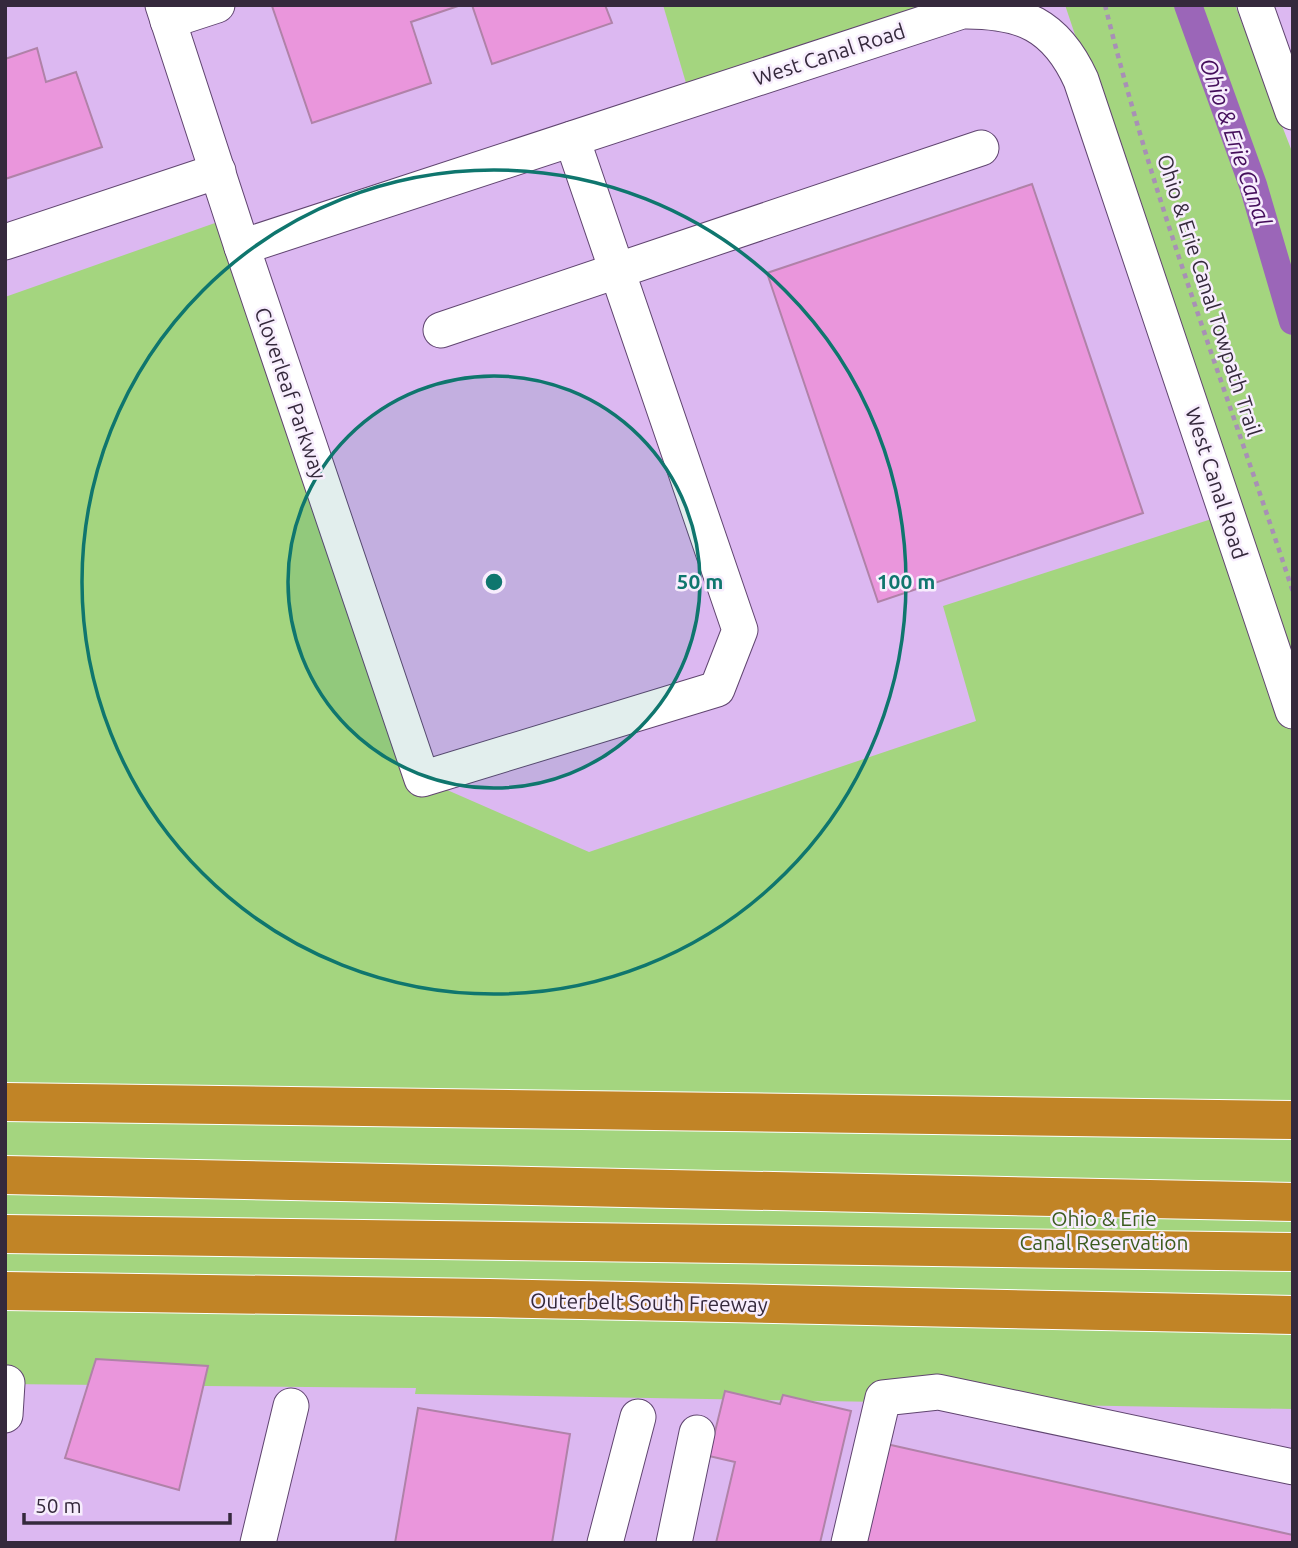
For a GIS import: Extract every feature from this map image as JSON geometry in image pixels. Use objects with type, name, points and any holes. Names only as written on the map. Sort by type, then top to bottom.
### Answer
[{"type":"highway","points":[[5,1102],[1293,1120]]},
{"type":"highway","points":[[5,1175],[1293,1202]]},
{"type":"highway","points":[[5,1234],[1293,1252]]},
{"type":"highway","name":"Outerbelt South Freeway","points":[[5,1292],[463,1298],[1293,1315]]},
{"type":"street","points":[[165,13],[218,5]]},
{"type":"street","points":[[1255,5],[1281,43],[1293,112]]},
{"type":"street","name":"West Canal Road","points":[[242,247],[962,11],[1004,13],[1038,25],[1070,57],[1081,80],[1293,711]]},
{"type":"street","name":"Cloverleaf Parkway","points":[[165,13],[422,779],[717,689],[722,677],[740,630],[617,270]]},
{"type":"street","points":[[572,139],[617,270]]},
{"type":"street","points":[[441,330],[981,148]]},
{"type":"street","points":[[5,242],[218,171]]},
{"type":"street","points":[[849,1543],[883,1398],[938,1392],[1293,1467]]},
{"type":"street","points":[[258,1543],[290,1406]]},
{"type":"street","points":[[605,1543],[638,1418]]},
{"type":"street","points":[[674,1543],[697,1433]]},
{"type":"path","name":"Ohio & Erie Canal Towpath Trail","points":[[1105,5],[1124,84],[1184,272],[1293,592]]},
{"type":"shaded area","points":[[5,5],[1065,5],[1293,682],[5,1037]]},
{"type":"shaded area","points":[[1255,5],[1293,5],[1293,112]]},
{"type":"shaded area","points":[[5,1291],[1293,1324],[1293,1543],[5,1543]]},
{"type":"green space","points":[[663,5],[987,5],[691,100]]},
{"type":"green space","name":"Ohio & Erie Canal Reservation","points":[[1065,5],[1235,5],[1293,154],[1293,1409],[415,1394],[416,1388],[5,1384],[5,297],[232,217],[422,779],[589,852],[976,721],[943,606],[1227,514],[1283,655]]},
{"type":"building","points":[[461,5],[411,22],[431,83],[312,123],[272,6]]},
{"type":"building","points":[[472,5],[605,5],[612,23],[492,64]]},
{"type":"building","points":[[37,48],[46,82],[76,72],[102,147],[5,179],[5,59]]},
{"type":"building","points":[[1032,184],[1143,513],[878,602],[767,273]]},
{"type":"building","points":[[96,1359],[208,1366],[179,1490],[65,1458]]},
{"type":"building","points":[[725,1391],[780,1404],[783,1395],[851,1411],[820,1543],[716,1543],[735,1462],[709,1456]]},
{"type":"building","points":[[418,1408],[570,1434],[552,1543],[395,1543]]},
{"type":"building","points":[[882,1443],[1293,1535],[1293,1543],[860,1543]]},
{"type":"waterway","name":"Ohio & Erie Canal","points":[[1188,5],[1253,185],[1293,321]]}]
